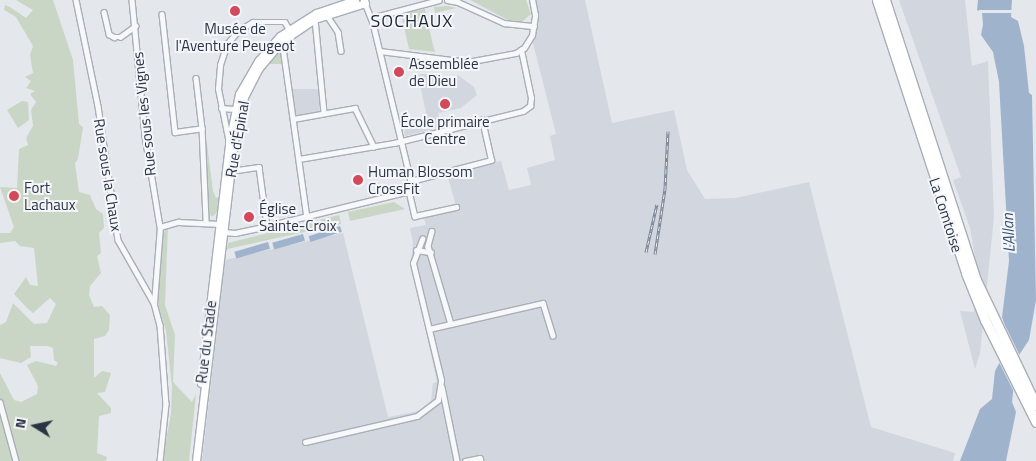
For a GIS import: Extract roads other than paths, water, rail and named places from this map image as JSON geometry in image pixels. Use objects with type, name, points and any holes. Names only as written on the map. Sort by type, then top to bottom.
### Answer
[{"type":"highway","name":"La Comtoise","points":[[877,0],[975,298],[1019,388],[1032,407]]},
{"type":"highway","name":"La Comtoise","points":[[886,0],[976,280],[1022,376],[1036,424]]},
{"type":"main road","name":"Rue d'Épinal","points":[[220,224],[234,109],[249,75],[281,38],[290,31],[325,12],[355,0]]},
{"type":"main road","name":"Rue d'Épinal","points":[[290,31],[325,12],[365,1]]},
{"type":"main road","name":"Rue d'Épinal","points":[[224,232],[230,171],[244,98],[259,68],[281,38]]},
{"type":"main road","name":"Rue du Stade","points":[[192,461],[220,224]]},
{"type":"main road","name":"Rue du Stade","points":[[196,461],[224,232]]},
{"type":"street","name":"Rue sous la Chaux","points":[[76,0],[98,106],[118,240],[154,303],[165,367],[166,421],[160,461]]},
{"type":"street","name":"Rue sous les Vignes","points":[[132,0],[145,136],[160,227],[154,303]]},
{"type":"street","points":[[407,0],[408,7]]},
{"type":"street","points":[[371,18],[439,0]]},
{"type":"street","points":[[447,0],[458,1],[504,23],[534,26]]},
{"type":"street","points":[[380,51],[467,62],[521,50],[531,38],[534,26],[532,0]]},
{"type":"street","points":[[365,1],[380,51],[411,181],[409,191],[414,216],[456,207]]},
{"type":"street","points":[[104,12],[109,34],[114,37],[120,37],[135,26]]},
{"type":"street","points":[[325,12],[338,32],[341,51]]},
{"type":"street","points":[[162,14],[175,132],[202,128]]},
{"type":"street","points":[[315,19],[324,113]]},
{"type":"street","points":[[229,143],[221,108],[220,65],[232,36],[246,25],[263,21],[285,22],[290,31]]},
{"type":"street","points":[[281,38],[307,217]]},
{"type":"street","points":[[299,159],[374,147],[524,111],[530,106],[531,98],[521,50]]},
{"type":"street","points":[[196,78],[202,128],[206,221]]},
{"type":"street","points":[[221,108],[234,109]]},
{"type":"street","points":[[293,119],[355,108],[374,147]]},
{"type":"street","points":[[411,181],[490,160],[482,120]]},
{"type":"street","points":[[230,171],[259,167],[267,226]]},
{"type":"street","points":[[218,238],[224,232],[236,233],[409,191]]},
{"type":"street","points":[[160,227],[166,223],[206,221],[220,224],[224,232]]},
{"type":"street","points":[[432,231],[428,246],[436,265],[451,324]]},
{"type":"street","points":[[422,239],[416,250],[413,263],[441,380],[457,461]]},
{"type":"street","points":[[416,250],[431,252]]},
{"type":"street","points":[[429,329],[543,303],[553,336]]},
{"type":"street","points":[[305,442],[424,412],[438,400],[441,380]]},
{"type":"street","points":[[0,402],[16,461]]},
{"type":"street","points":[[465,461],[480,458],[481,461]]},
{"type":"water","name":"L'Allan","points":[[978,0],[1012,0],[1011,17],[1018,21],[1024,46],[1029,93],[1032,95],[1036,300],[1029,340],[1017,358],[1012,402],[1016,412],[1006,461],[960,461],[980,409],[992,399],[995,371],[1001,360],[1005,326],[1002,317],[1009,261],[999,82],[993,52],[981,35],[983,24],[982,13],[977,10]]},
{"type":"water","points":[[340,226],[342,232],[310,242],[309,236]]},
{"type":"water","points":[[303,234],[305,241],[274,250],[272,243]]},
{"type":"water","points":[[268,242],[270,249],[236,258],[234,252]]},
{"type":"railway","points":[[655,254],[665,189],[668,131]]},
{"type":"railway","points":[[646,252],[657,204]]},
{"type":"place","name":"Musée de l'Aventure Peugeot","points":[[235,11]]},
{"type":"place","name":"Assemblée de Dieu","points":[[399,72]]},
{"type":"place","name":"École primaire Centre","points":[[445,104]]},
{"type":"place","name":"Human Blossom CrossFit","points":[[358,180]]},
{"type":"place","name":"Fort Lachaux","points":[[14,196]]},
{"type":"place","name":"Église Sainte-Croix","points":[[249,217]]},
{"type":"district","name":"SOCHAUX","points":[[412,21]]}]
